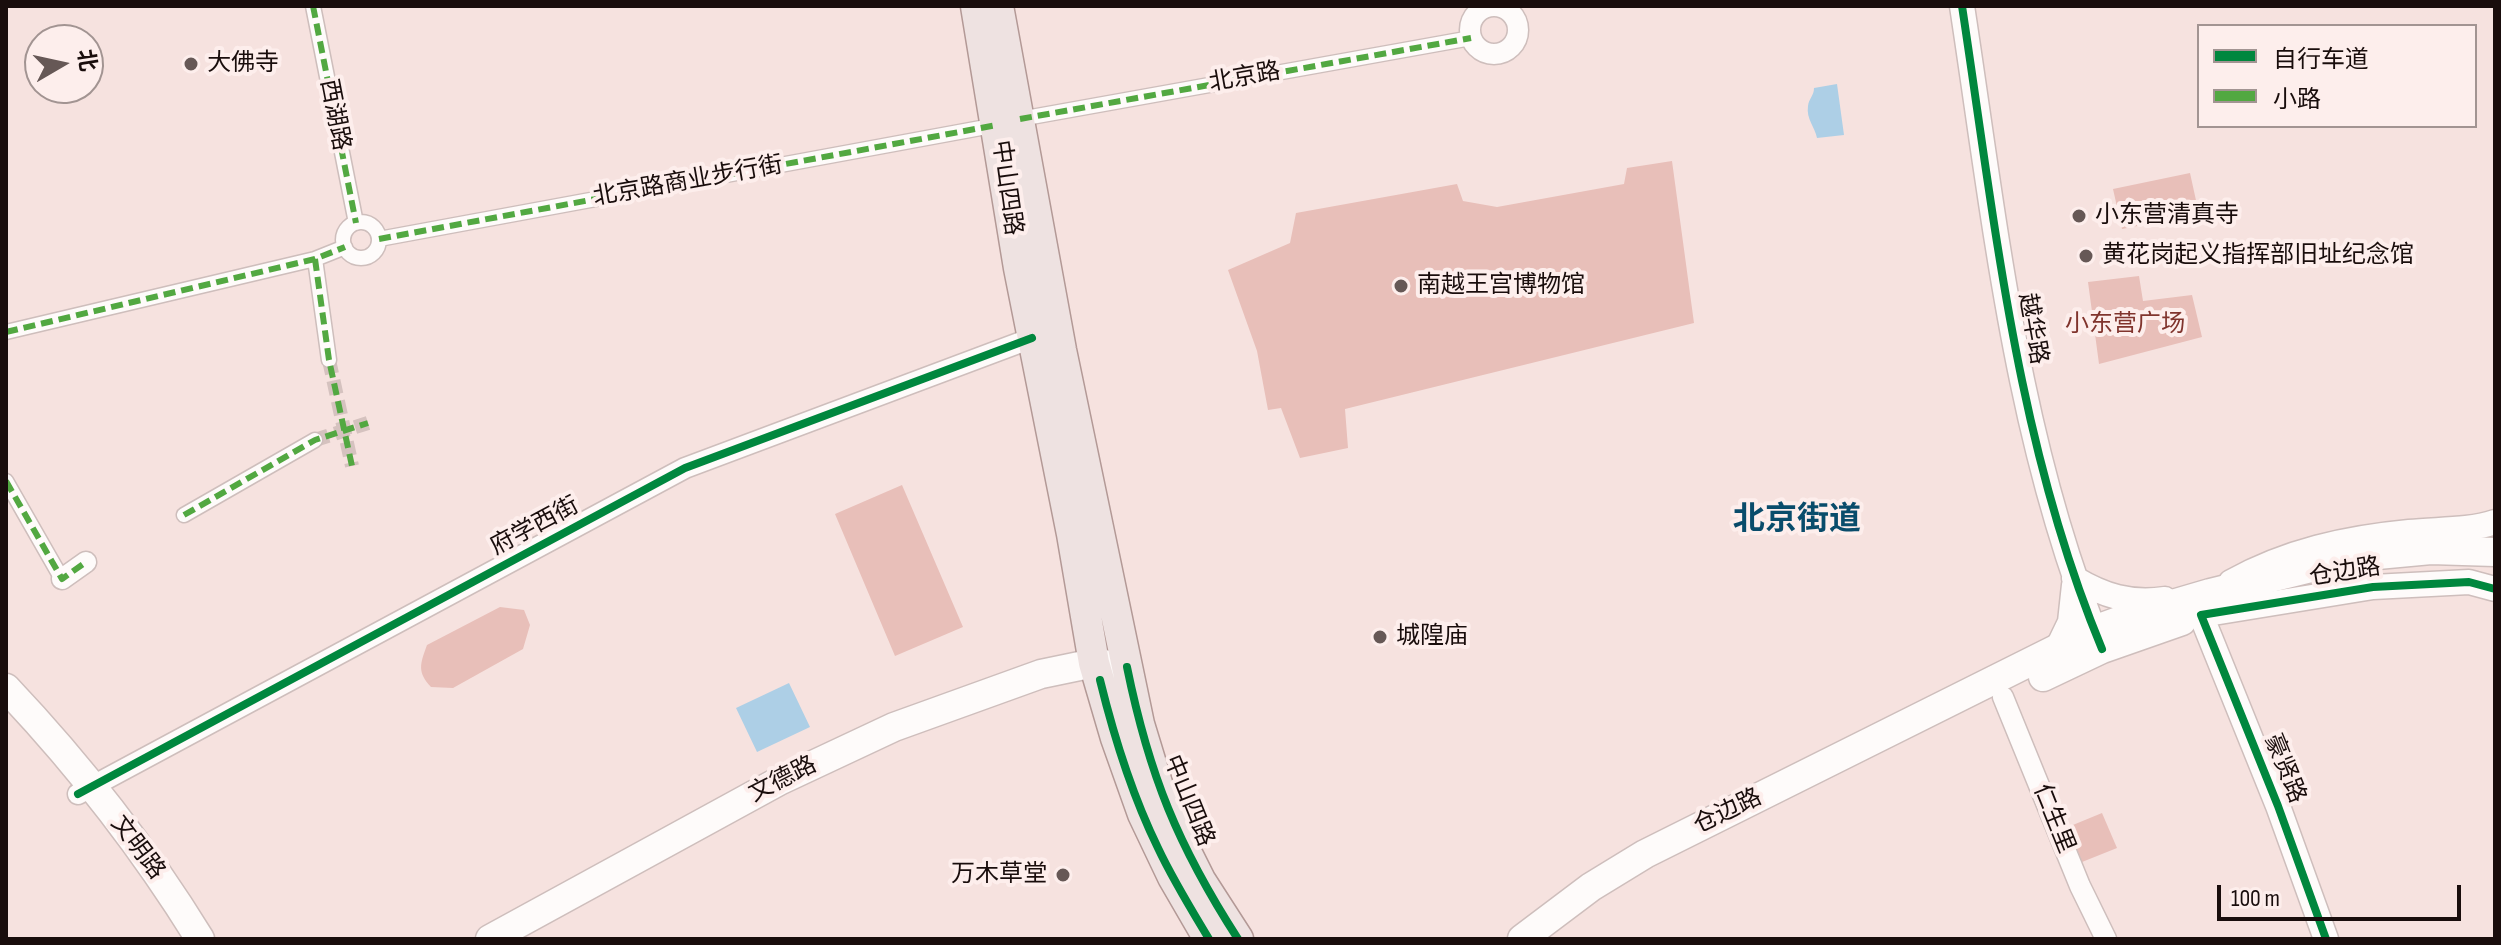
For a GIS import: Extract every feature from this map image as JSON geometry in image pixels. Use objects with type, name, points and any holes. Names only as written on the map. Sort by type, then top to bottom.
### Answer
[{"type":"main road","points":[[976,6],[1008,122]]},
{"type":"main road","points":[[998,6],[1008,122]]},
{"type":"main road","name":"中山四路","points":[[1008,122],[1008,207],[1075,547],[1107,670],[1139,724],[1160,793],[1200,880],[1238,939]]},
{"type":"main road","name":"中山四路","points":[[1008,122],[1061,350],[1116,738],[1143,814],[1173,877],[1209,939]]},
{"type":"main road","points":[[2310,573],[2356,557],[2406,551],[2449,549],[2495,552]]},
{"type":"main road","points":[[2310,573],[2400,565],[2495,568]]},
{"type":"main road","name":"仓边路","points":[[1522,939],[1591,887],[1645,854],[2057,649],[2098,640],[2310,573]]},
{"type":"main road","name":"仓边路","points":[[1551,939],[1622,888],[1675,858],[2003,697],[2098,640]]},
{"type":"main road","name":"文德路","points":[[490,939],[676,835],[854,744],[1041,674],[1107,670]]},
{"type":"main road","name":"文德路","points":[[523,939],[715,833],[849,765],[939,726],[1107,670]]},
{"type":"main road","name":"文明路","points":[[6,688],[52,737],[179,939]]},
{"type":"main road","name":"文明路","points":[[6,712],[85,791],[178,903],[200,939]]},
{"type":"street","name":"西湖路","points":[[313,6],[356,223]]},
{"type":"street","points":[[1491,6],[1505,10],[1515,20],[1515,40],[1506,51],[1492,54],[1479,49],[1471,38],[1474,17],[1484,8],[1491,6]]},
{"type":"street","name":"越华路","points":[[1962,6],[2016,357],[2043,474],[2074,578],[2098,640]]},
{"type":"street","name":"北京路","points":[[1008,122],[1471,38]]},
{"type":"street","name":"北京路商业步行街","points":[[6,332],[315,259],[345,247],[352,255],[364,258],[374,252],[379,239],[1008,122]]},
{"type":"street","points":[[345,247],[343,241],[347,230],[356,223],[372,226],[379,239]]},
{"type":"street","points":[[315,259],[329,360]]},
{"type":"street","name":"府学西街","points":[[85,791],[685,468],[1032,338]]},
{"type":"street","points":[[184,515],[315,440]]},
{"type":"street","points":[[6,481],[62,579],[86,562]]},
{"type":"street","name":"仓边路","points":[[2206,604],[2254,569],[2304,550],[2370,537],[2469,528],[2495,522]]},
{"type":"street","points":[[2469,528],[2483,531],[2495,540]]},
{"type":"street","points":[[2469,582],[2495,568]]},
{"type":"street","points":[[2057,649],[2070,622],[2074,578],[2126,601],[2206,604]]},
{"type":"street","name":"仓边路","points":[[2206,604],[2373,587],[2469,582],[2495,589]]},
{"type":"street","name":"豪贤路","points":[[2206,604],[2326,939]]},
{"type":"street","name":"仁生里","points":[[2003,697],[2080,886],[2106,939]]},
{"type":"green space","points":[[1672,161],[1694,323],[1345,409],[1348,448],[1300,458],[1281,408],[1268,410],[1257,351],[1228,270],[1290,243],[1296,213],[1457,184],[1463,201],[1497,207],[1624,184],[1627,168]]},
{"type":"green space","points":[[2190,173],[2199,214],[2122,229],[2113,189]]},
{"type":"green space","name":"小东营广场","points":[[2139,276],[2143,301],[2192,295],[2202,337],[2099,364],[2088,282]]},
{"type":"green space","points":[[902,485],[963,627],[895,656],[835,514]]},
{"type":"green space","points":[[500,607],[524,610],[530,625],[523,649],[453,688],[431,687],[423,677],[421,668],[427,645]]},
{"type":"green space","points":[[2102,813],[2117,848],[2082,862],[2068,827]]},
{"type":"water","points":[[1837,84],[1844,135],[1817,138],[1808,111],[1814,88]]},
{"type":"water","points":[[789,683],[810,727],[757,752],[736,708]]},
{"type":"tunnel","points":[[329,360],[352,466]]},
{"type":"tunnel","points":[[315,440],[368,423]]},
{"type":"marked path","points":[[313,6],[356,223]]},
{"type":"marked path","points":[[1020,119],[1471,38]]},
{"type":"marked path","points":[[379,239],[997,125]]},
{"type":"marked path","points":[[6,332],[315,259],[345,247]]},
{"type":"marked path","points":[[315,259],[329,360],[352,466]]},
{"type":"marked path","points":[[184,515],[315,440],[368,423]]},
{"type":"marked path","points":[[6,481],[62,579],[86,562]]},
{"type":"cycle path","points":[[1962,6],[1998,251],[2029,413],[2073,572],[2102,649]]},
{"type":"cycle path","points":[[78,794],[685,468],[1032,338]]},
{"type":"cycle path","points":[[2326,939],[2278,806],[2201,615],[2373,587],[2469,582],[2495,589]]},
{"type":"cycle path","points":[[1127,667],[1145,742],[1168,809],[1198,872],[1238,939]]},
{"type":"cycle path","points":[[1100,680],[1140,807],[1170,872],[1209,939]]},
{"type":"place","name":"大佛寺","points":[[191,64]]},
{"type":"place","name":"小东营清真寺","points":[[2079,216]]},
{"type":"place","name":"黄花岗起义指挥部旧址纪念馆","points":[[2086,256]]},
{"type":"place","name":"南越王宫博物馆","points":[[1401,286]]},
{"type":"place","name":"城隍庙","points":[[1380,637]]},
{"type":"place","name":"万木草堂","points":[[1063,875]]},
{"type":"district","name":"北京街道","points":[[1797,521]]}]
